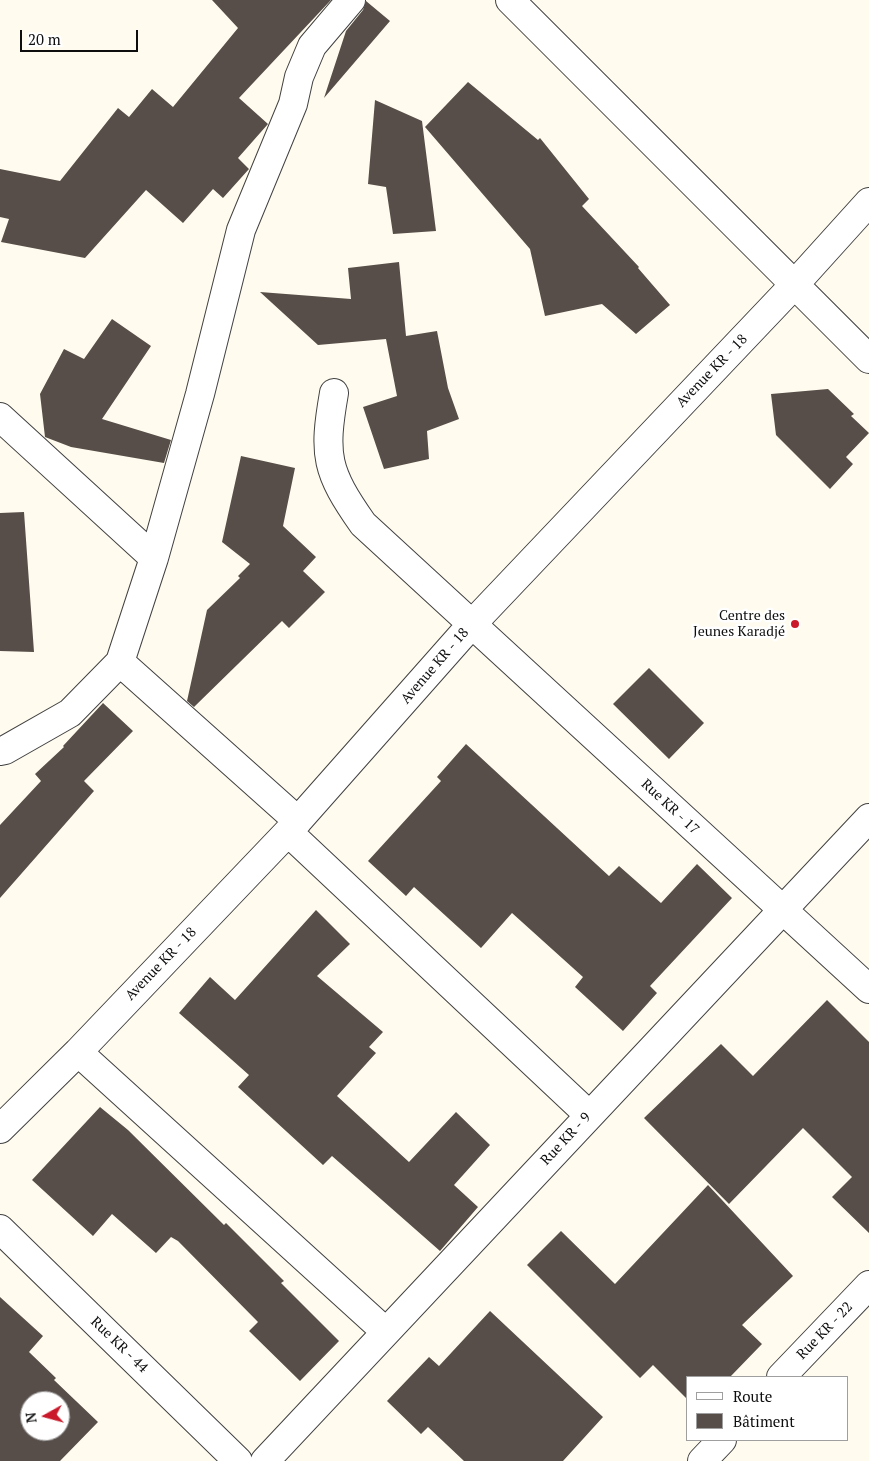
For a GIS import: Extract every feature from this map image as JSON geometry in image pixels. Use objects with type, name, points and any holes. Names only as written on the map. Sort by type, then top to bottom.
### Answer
[{"type":"street","points":[[0,750],[5,750],[70,713],[120,662],[154,558],[224,306],[241,230],[293,104],[298,77],[312,46],[351,0]]},
{"type":"street","points":[[510,0],[869,359]]},
{"type":"street","name":"Avenue KR - 18","points":[[0,1129],[78,1052],[293,827],[472,624],[794,285],[869,202]]},
{"type":"street","name":"Rue KR - 17","points":[[334,392],[327,429],[329,465],[340,492],[363,524],[869,989]]},
{"type":"street","points":[[0,417],[154,558]]},
{"type":"street","points":[[120,662],[293,827],[589,1115]]},
{"type":"street","name":"Rue KR - 9","points":[[264,1461],[869,818]]},
{"type":"street","points":[[78,1052],[386,1332]]},
{"type":"street","name":"Rue KR - 44","points":[[0,1228],[238,1461]]},
{"type":"street","name":"Rue KR - 22","points":[[783,1376],[869,1286]]},
{"type":"street","points":[[702,1461],[721,1441]]},
{"type":"building","points":[[212,0],[331,0],[239,98],[268,124],[238,158],[249,169],[223,198],[213,189],[183,223],[146,190],[85,258],[1,242],[9,219],[0,217],[0,169],[60,181],[118,108],[129,117],[152,89],[173,107],[238,28]]},
{"type":"building","points":[[366,1],[390,21],[324,98],[346,31],[363,10]]},
{"type":"building","points":[[468,82],[538,140],[540,138],[589,199],[582,206],[639,267],[670,305],[636,334],[602,304],[545,316],[530,249],[425,127]]},
{"type":"building","points":[[375,100],[422,121],[436,231],[393,234],[386,187],[368,184]]},
{"type":"building","points":[[399,262],[406,336],[437,331],[448,388],[459,419],[427,431],[429,459],[384,469],[363,407],[397,396],[386,339],[318,345],[260,292],[351,299],[348,268]]},
{"type":"building","points":[[112,319],[151,346],[102,419],[171,440],[164,463],[71,447],[45,437],[40,394],[64,349],[84,359]]},
{"type":"building","points":[[828,389],[854,414],[851,416],[869,433],[846,457],[853,464],[830,489],[776,435],[771,394]]},
{"type":"building","points":[[241,456],[295,468],[283,526],[316,557],[303,571],[325,592],[289,628],[282,621],[194,707],[187,701],[207,610],[240,578],[238,576],[250,564],[222,542]]},
{"type":"building","points":[[24,512],[34,652],[0,651],[0,513]]},
{"type":"building","points":[[649,668],[704,723],[669,759],[613,704]]},
{"type":"building","points":[[103,703],[133,731],[84,781],[94,791],[0,898],[0,825],[41,781],[35,774],[64,747]]},
{"type":"building","points":[[466,744],[609,876],[619,866],[661,903],[697,864],[732,898],[650,986],[657,993],[623,1031],[575,987],[583,977],[512,913],[481,948],[414,887],[406,896],[368,861],[441,781],[437,777]]},
{"type":"building","points":[[316,910],[350,944],[317,976],[383,1032],[369,1047],[376,1053],[337,1096],[409,1162],[456,1112],[490,1145],[454,1185],[478,1207],[440,1251],[332,1156],[323,1165],[238,1087],[249,1075],[179,1013],[210,977],[235,1000]]},
{"type":"building","points":[[827,1000],[869,1042],[869,1233],[832,1197],[852,1177],[803,1128],[729,1204],[644,1118],[721,1044],[753,1076]]},
{"type":"building","points":[[100,1107],[128,1130],[224,1225],[226,1223],[284,1281],[281,1283],[339,1341],[300,1381],[249,1331],[258,1322],[178,1241],[171,1237],[156,1253],[112,1214],[93,1236],[32,1180]]},
{"type":"building","points":[[708,1185],[793,1276],[742,1325],[762,1344],[731,1376],[686,1376],[686,1398],[653,1365],[640,1378],[527,1265],[561,1231],[615,1284]]},
{"type":"building","points":[[0,1297],[43,1336],[29,1352],[56,1378],[54,1380],[66,1391],[20,1391],[20,1441],[70,1441],[70,1395],[98,1422],[60,1461],[0,1461]]},
{"type":"building","points":[[490,1311],[603,1417],[563,1461],[464,1461],[428,1427],[421,1434],[387,1401],[429,1357],[439,1366]]},
{"type":"place","name":"Centre des Jeunes Karadjé","points":[[795,624]]}]
